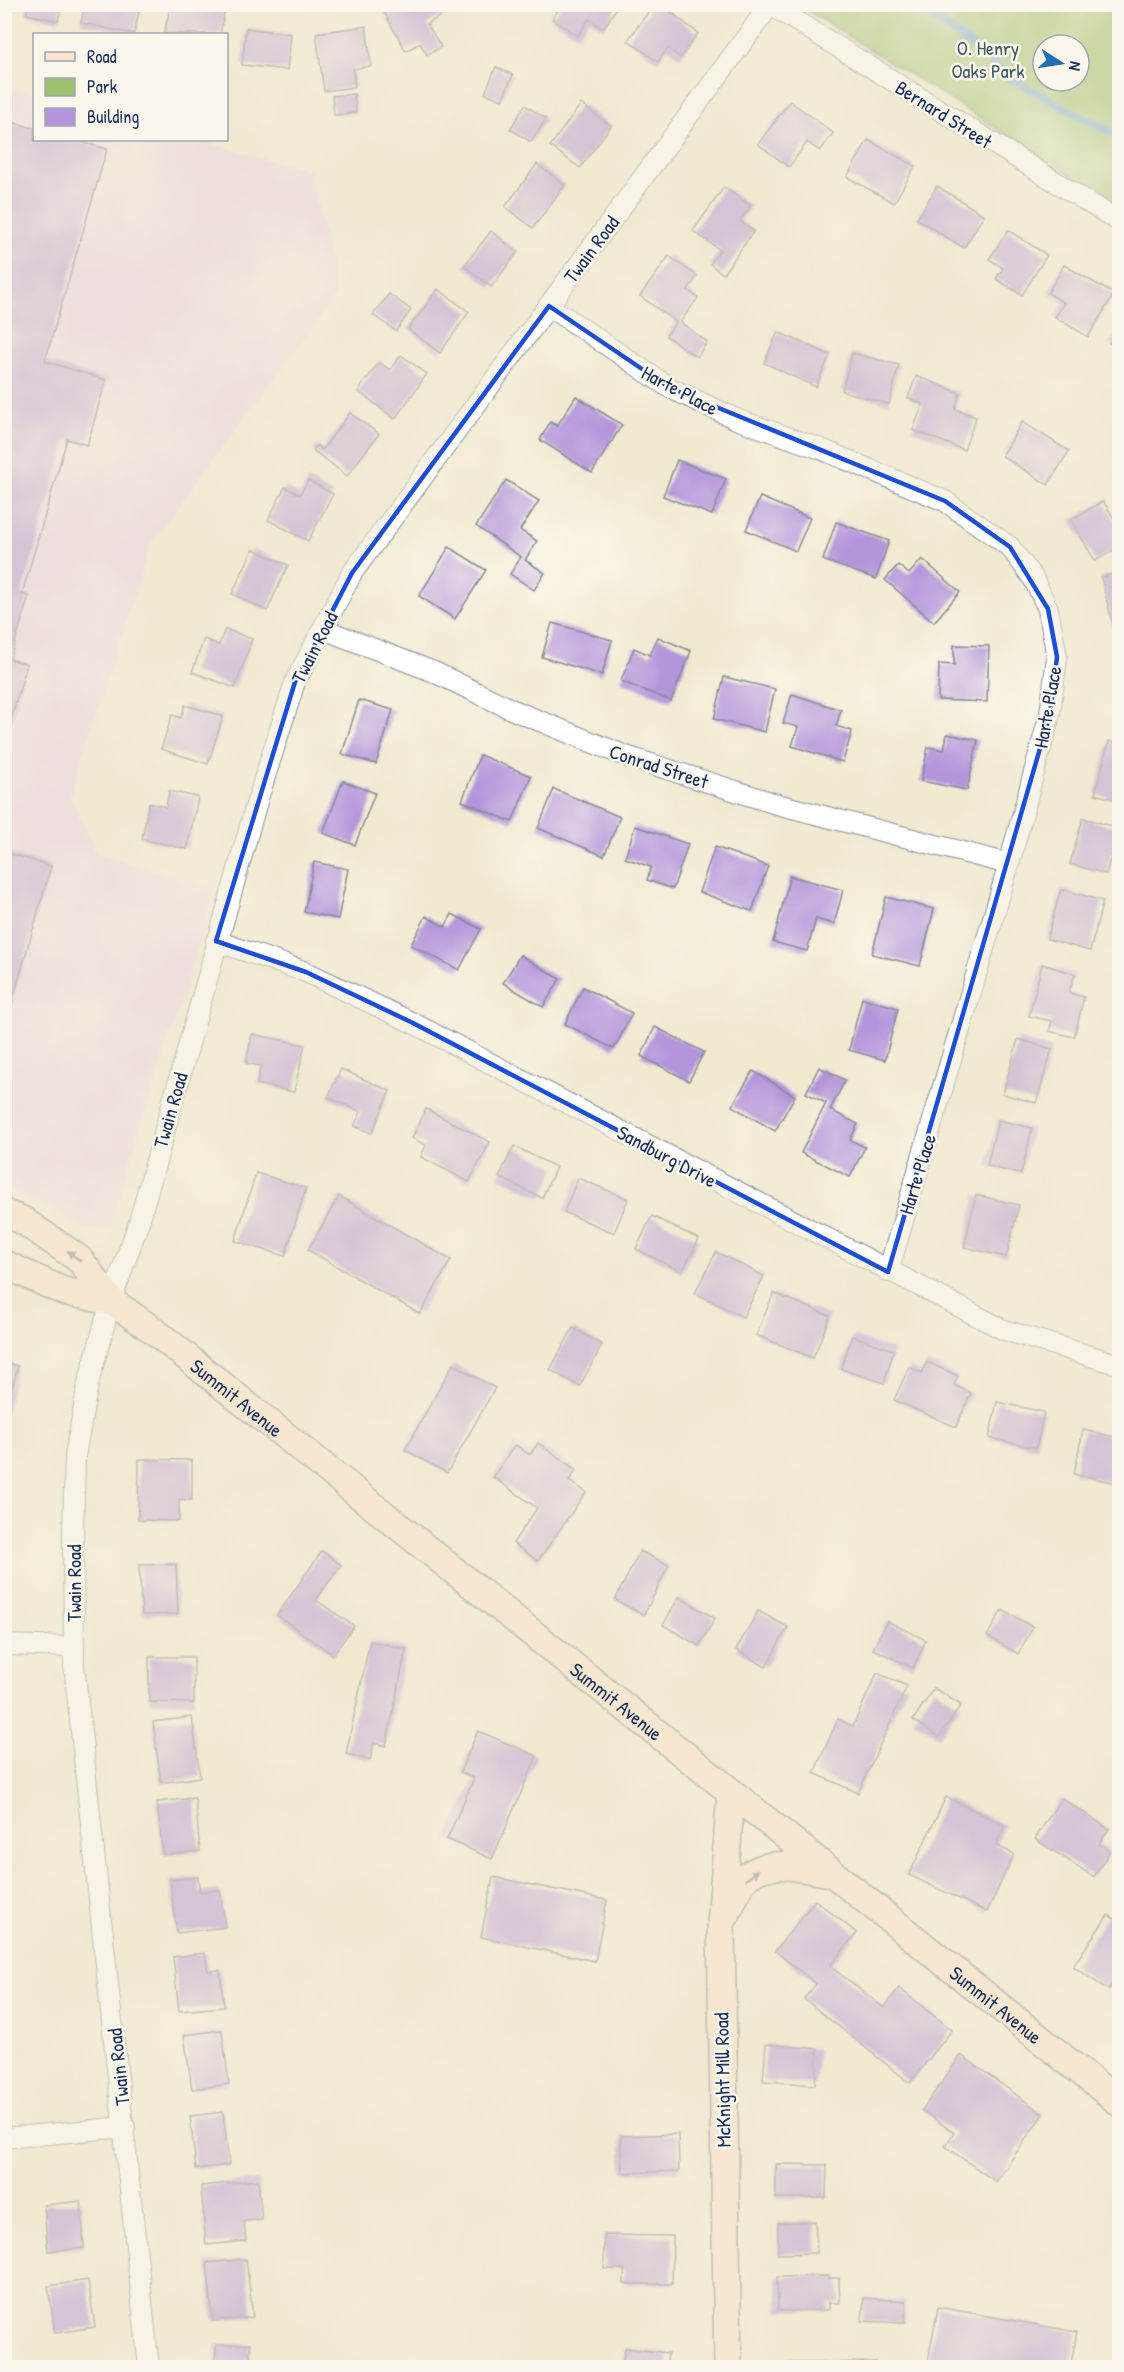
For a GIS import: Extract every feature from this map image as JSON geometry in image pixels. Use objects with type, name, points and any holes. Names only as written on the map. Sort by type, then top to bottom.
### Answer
[{"type":"main road","name":"Summit Avenue","points":[[4,1213],[22,1220],[79,1259],[111,1301],[153,1330],[1119,2103]]},
{"type":"main road","name":"Summit Avenue","points":[[4,1264],[63,1291],[111,1301]]},
{"type":"main road","name":"McKnight Mill Road","points":[[728,2367],[721,1924],[731,1793]]},
{"type":"main road","points":[[721,1924],[746,1878],[758,1869],[783,1866],[832,1873]]},
{"type":"street","name":"Bernard Street","points":[[770,5],[1119,222]]},
{"type":"street","name":"Twain Road","points":[[149,2367],[74,1647],[75,1456],[88,1384],[111,1301],[139,1222],[216,941],[295,682],[352,573],[770,5]]},
{"type":"street","name":"Harte Place","points":[[549,306],[670,388],[736,419],[821,449],[945,501],[1010,547],[1033,578],[1048,609],[1057,657],[1050,714],[1010,864],[888,1272]]},
{"type":"street","name":"Conrad Street","points":[[323,629],[434,672],[513,710],[622,755],[773,803],[1010,864]]},
{"type":"street","name":"Sandburg Drive","points":[[216,941],[306,972],[413,1023],[888,1272],[1004,1330],[1119,1365]]},
{"type":"street","points":[[4,1645],[74,1647]]},
{"type":"street","points":[[4,2138],[125,2127]]},
{"type":"highlighted area","points":[[549,306],[670,388],[945,501],[1010,547],[1048,609],[1057,657],[1050,714],[888,1272],[413,1023],[306,972],[216,941],[295,682],[352,573]]},
{"type":"shaded area","points":[[4,86],[33,94],[33,141],[202,141],[310,171],[336,295],[151,543],[70,795],[96,853],[216,890],[110,1225],[100,1230],[87,1229],[5,1189]]},
{"type":"green space","name":"O. Henry Oaks Park","points":[[798,5],[1119,5],[1119,205]]},
{"type":"building","points":[[28,4],[62,4],[58,21],[26,14]]},
{"type":"building","points":[[85,4],[141,4],[134,33],[81,23]]},
{"type":"building","points":[[171,4],[183,4],[224,13],[220,33],[164,33]]},
{"type":"building","points":[[386,4],[436,4],[442,15],[427,24],[441,47],[427,55],[420,43],[406,51],[381,7]]},
{"type":"building","points":[[562,4],[619,4],[603,29],[589,19],[578,36],[552,19]]},
{"type":"building","points":[[654,4],[660,4],[698,33],[680,58],[668,48],[658,62],[628,40]]},
{"type":"building","points":[[366,26],[371,66],[353,69],[355,87],[324,91],[316,33]]},
{"type":"building","points":[[246,28],[291,34],[287,70],[242,65]]},
{"type":"building","points":[[496,67],[513,75],[502,100],[485,93]]},
{"type":"building","points":[[354,94],[356,113],[334,115],[332,96]]},
{"type":"building","points":[[790,101],[833,133],[820,151],[807,142],[789,167],[758,144]]},
{"type":"building","points":[[581,104],[611,126],[580,168],[550,146]]},
{"type":"building","points":[[525,105],[546,119],[531,142],[510,129]]},
{"type":"building","points":[[4,120],[33,128],[33,141],[78,141],[107,149],[45,361],[106,380],[87,445],[67,439],[22,594],[29,596],[10,659],[27,664],[5,740]]},
{"type":"building","points":[[868,140],[915,166],[894,203],[847,177]]},
{"type":"building","points":[[537,164],[565,185],[533,228],[505,207]]},
{"type":"building","points":[[937,186],[984,215],[964,248],[917,219]]},
{"type":"building","points":[[724,187],[751,206],[740,221],[754,231],[723,274],[710,264],[720,250],[693,231]]},
{"type":"building","points":[[1008,230],[1047,255],[1022,295],[996,279],[1003,268],[989,259]]},
{"type":"building","points":[[491,231],[518,252],[491,287],[464,266]]},
{"type":"building","points":[[669,256],[697,276],[688,290],[698,298],[680,322],[707,342],[697,357],[666,336],[676,322],[640,296]]},
{"type":"building","points":[[1064,265],[1114,294],[1088,337],[1055,317],[1064,303],[1048,293]]},
{"type":"building","points":[[438,289],[469,312],[440,353],[408,329]]},
{"type":"building","points":[[389,294],[411,310],[396,331],[373,315]]},
{"type":"building","points":[[1120,326],[1120,350],[1109,343]]},
{"type":"building","points":[[778,332],[830,355],[816,387],[764,363]]},
{"type":"building","points":[[852,353],[899,365],[889,404],[842,391]]},
{"type":"building","points":[[401,355],[427,374],[395,419],[358,391],[379,362],[390,370]]},
{"type":"building","points":[[916,376],[960,393],[955,409],[976,417],[964,450],[913,430],[923,404],[908,398]]},
{"type":"building","points":[[576,396],[622,425],[592,473],[540,440],[550,422],[557,426]]},
{"type":"building","points":[[350,413],[379,434],[347,476],[313,450],[317,445],[322,450]]},
{"type":"building","points":[[1022,422],[1069,451],[1048,485],[1002,456]]},
{"type":"building","points":[[677,460],[726,479],[712,515],[663,496]]},
{"type":"building","points":[[308,480],[333,494],[308,541],[268,520],[285,487],[300,495]]},
{"type":"building","points":[[506,480],[539,501],[520,530],[537,541],[525,560],[545,573],[534,590],[510,574],[521,557],[476,526]]},
{"type":"building","points":[[760,497],[810,518],[796,551],[746,530]]},
{"type":"building","points":[[1103,501],[1120,528],[1120,546],[1095,561],[1071,520]]},
{"type":"building","points":[[836,522],[889,541],[876,579],[823,560]]},
{"type":"building","points":[[449,547],[486,570],[455,619],[419,596]]},
{"type":"building","points":[[253,549],[288,565],[267,611],[232,594]]},
{"type":"building","points":[[922,559],[960,592],[934,622],[885,580],[898,565],[909,574]]},
{"type":"building","points":[[1120,573],[1120,629],[1114,630],[1101,577]]},
{"type":"building","points":[[552,623],[612,640],[602,675],[542,657]]},
{"type":"building","points":[[225,629],[252,639],[235,688],[192,672],[204,639],[219,645]]},
{"type":"building","points":[[658,637],[691,651],[671,701],[621,681],[634,648],[650,655]]},
{"type":"building","points":[[954,645],[989,646],[987,702],[938,700],[939,664],[954,665]]},
{"type":"building","points":[[1116,660],[1120,660],[1120,727],[1114,727]]},
{"type":"building","points":[[724,677],[775,689],[765,732],[714,719]]},
{"type":"building","points":[[792,694],[841,710],[836,726],[852,731],[843,762],[792,746],[798,727],[783,723]]},
{"type":"building","points":[[359,700],[393,710],[376,764],[342,754]]},
{"type":"building","points":[[185,705],[223,716],[208,764],[161,749],[172,715],[181,718]]},
{"type":"building","points":[[947,734],[978,740],[967,790],[921,781],[928,747],[944,750]]},
{"type":"building","points":[[1109,741],[1120,744],[1120,801],[1095,794]]},
{"type":"building","points":[[480,755],[531,776],[512,822],[462,801]]},
{"type":"building","points":[[343,781],[375,793],[355,845],[323,833]]},
{"type":"building","points":[[554,789],[620,817],[604,856],[538,828]]},
{"type":"building","points":[[169,791],[198,797],[187,849],[142,839],[149,803],[166,807]]},
{"type":"building","points":[[1083,818],[1119,828],[1106,874],[1070,864]]},
{"type":"building","points":[[635,826],[688,844],[673,889],[647,880],[651,867],[625,858]]},
{"type":"building","points":[[715,847],[768,866],[752,911],[699,892]]},
{"type":"building","points":[[4,852],[51,866],[5,1027],[4,1027]]},
{"type":"building","points":[[314,862],[348,869],[338,919],[304,912]]},
{"type":"building","points":[[790,876],[843,890],[834,924],[816,919],[807,951],[773,942]]},
{"type":"building","points":[[1061,889],[1103,901],[1090,951],[1047,939]]},
{"type":"building","points":[[886,897],[934,909],[920,966],[872,954]]},
{"type":"building","points":[[452,914],[481,929],[459,970],[411,945],[426,916],[445,927]]},
{"type":"building","points":[[520,955],[560,979],[543,1007],[503,983]]},
{"type":"building","points":[[1042,964],[1075,974],[1069,993],[1084,997],[1074,1037],[1049,1031],[1052,1021],[1029,1016]]},
{"type":"building","points":[[583,987],[632,1013],[614,1049],[565,1024]]},
{"type":"building","points":[[862,998],[898,1008],[885,1060],[849,1050]]},
{"type":"building","points":[[655,1027],[704,1052],[689,1081],[641,1056]]},
{"type":"building","points":[[252,1034],[305,1045],[294,1092],[257,1084],[261,1066],[246,1063]]},
{"type":"building","points":[[1018,1039],[1052,1049],[1036,1103],[1003,1094]]},
{"type":"building","points":[[819,1067],[845,1080],[830,1110],[858,1124],[850,1140],[865,1147],[850,1177],[801,1153],[826,1103],[806,1093]]},
{"type":"building","points":[[341,1069],[390,1091],[372,1133],[354,1126],[361,1112],[328,1097]]},
{"type":"building","points":[[753,1071],[795,1096],[775,1131],[732,1106]]},
{"type":"building","points":[[426,1109],[490,1142],[469,1182],[421,1157],[426,1145],[412,1138]]},
{"type":"building","points":[[998,1120],[1032,1128],[1021,1174],[987,1166]]},
{"type":"building","points":[[514,1146],[556,1167],[542,1198],[499,1177]]},
{"type":"building","points":[[256,1173],[306,1188],[285,1256],[235,1241]]},
{"type":"building","points":[[578,1178],[628,1199],[614,1233],[564,1212]]},
{"type":"building","points":[[976,1195],[1019,1205],[1006,1257],[964,1247]]},
{"type":"building","points":[[339,1196],[451,1260],[420,1314],[308,1250]]},
{"type":"building","points":[[652,1216],[699,1239],[682,1272],[636,1249]]},
{"type":"building","points":[[716,1252],[764,1276],[743,1317],[695,1293]]},
{"type":"building","points":[[774,1293],[830,1316],[813,1358],[756,1335]]},
{"type":"building","points":[[573,1328],[602,1345],[580,1386],[550,1370]]},
{"type":"building","points":[[852,1336],[894,1350],[884,1383],[841,1369]]},
{"type":"building","points":[[4,1362],[18,1366],[5,1415],[4,1414]]},
{"type":"building","points":[[927,1362],[958,1376],[954,1385],[971,1393],[956,1427],[894,1400],[909,1367],[922,1373]]},
{"type":"building","points":[[453,1364],[495,1388],[447,1473],[405,1450]]},
{"type":"building","points":[[997,1402],[1044,1412],[1036,1448],[989,1438]]},
{"type":"building","points":[[1083,1430],[1120,1438],[1120,1470],[1117,1483],[1074,1474]]},
{"type":"building","points":[[538,1443],[576,1470],[569,1481],[586,1492],[538,1561],[513,1543],[537,1508],[493,1477],[515,1445],[530,1455]]},
{"type":"building","points":[[139,1459],[192,1460],[192,1500],[179,1499],[179,1521],[138,1520]]},
{"type":"building","points":[[322,1551],[341,1565],[316,1600],[354,1626],[333,1655],[277,1615]]},
{"type":"building","points":[[640,1551],[669,1565],[644,1615],[615,1600]]},
{"type":"building","points":[[176,1564],[178,1614],[142,1615],[139,1565]]},
{"type":"building","points":[[679,1597],[715,1618],[699,1646],[663,1625]]},
{"type":"building","points":[[1002,1610],[1033,1627],[1018,1654],[987,1636]]},
{"type":"building","points":[[758,1611],[788,1627],[766,1667],[736,1650]]},
{"type":"building","points":[[887,1621],[926,1640],[913,1668],[873,1649]]},
{"type":"building","points":[[370,1641],[406,1649],[386,1746],[374,1743],[370,1760],[346,1754]]},
{"type":"building","points":[[149,1657],[194,1657],[194,1703],[149,1702]]},
{"type":"building","points":[[877,1673],[907,1686],[858,1793],[814,1773],[838,1719],[853,1726]]},
{"type":"building","points":[[934,1688],[961,1705],[939,1737],[913,1720]]},
{"type":"building","points":[[192,1717],[200,1777],[161,1783],[153,1722]]},
{"type":"building","points":[[478,1731],[537,1756],[492,1859],[447,1839],[474,1778],[460,1772]]},
{"type":"building","points":[[946,1797],[1005,1825],[996,1845],[1014,1854],[987,1912],[909,1875]]},
{"type":"building","points":[[195,1798],[200,1851],[163,1855],[157,1802]]},
{"type":"building","points":[[1061,1798],[1109,1829],[1099,1844],[1110,1851],[1094,1877],[1035,1839]]},
{"type":"building","points":[[198,1877],[200,1892],[220,1890],[225,1927],[177,1933],[170,1880]]},
{"type":"building","points":[[493,1877],[607,1900],[595,1961],[481,1937]]},
{"type":"building","points":[[815,1900],[857,1933],[830,1966],[884,2008],[899,1988],[952,2030],[910,2083],[804,1999],[816,1984],[775,1951]]},
{"type":"building","points":[[1108,1915],[1120,1922],[1120,1973],[1108,1990],[1073,1966]]},
{"type":"building","points":[[205,1953],[208,1971],[220,1970],[224,2007],[179,2011],[173,1957]]},
{"type":"building","points":[[222,2030],[229,2084],[192,2089],[184,2035]]},
{"type":"building","points":[[766,2044],[818,2049],[815,2085],[763,2081]]},
{"type":"building","points":[[961,2055],[1043,2114],[996,2182],[945,2146],[954,2133],[922,2110]]},
{"type":"building","points":[[223,2112],[229,2165],[196,2169],[190,2116]]},
{"type":"building","points":[[678,2134],[679,2171],[622,2173],[621,2136]]},
{"type":"building","points":[[776,2164],[827,2165],[826,2198],[776,2198]]},
{"type":"building","points":[[258,2180],[262,2220],[244,2221],[246,2241],[206,2245],[201,2186]]},
{"type":"building","points":[[81,2201],[84,2248],[48,2251],[44,2205]]},
{"type":"building","points":[[815,2221],[817,2253],[778,2254],[778,2223]]},
{"type":"building","points":[[604,2235],[673,2236],[672,2284],[624,2284],[624,2269],[604,2269]]},
{"type":"building","points":[[246,2259],[253,2317],[213,2321],[207,2263]]},
{"type":"building","points":[[828,2276],[828,2278],[839,2278],[840,2303],[829,2303],[829,2310],[778,2311],[777,2277]]},
{"type":"building","points":[[88,2280],[95,2327],[55,2333],[48,2286]]},
{"type":"building","points":[[864,2298],[906,2301],[905,2323],[862,2321]]},
{"type":"building","points":[[938,2307],[1077,2332],[1070,2368],[927,2366]]},
{"type":"building","points":[[250,2344],[250,2368],[216,2368],[216,2345]]},
{"type":"building","points":[[625,2348],[668,2353],[666,2368],[622,2368]]},
{"type":"building","points":[[877,2362],[877,2368],[789,2368],[789,2363]]},
{"type":"waterway","points":[[904,4],[940,22],[983,54],[1009,78],[1120,137]]}]
